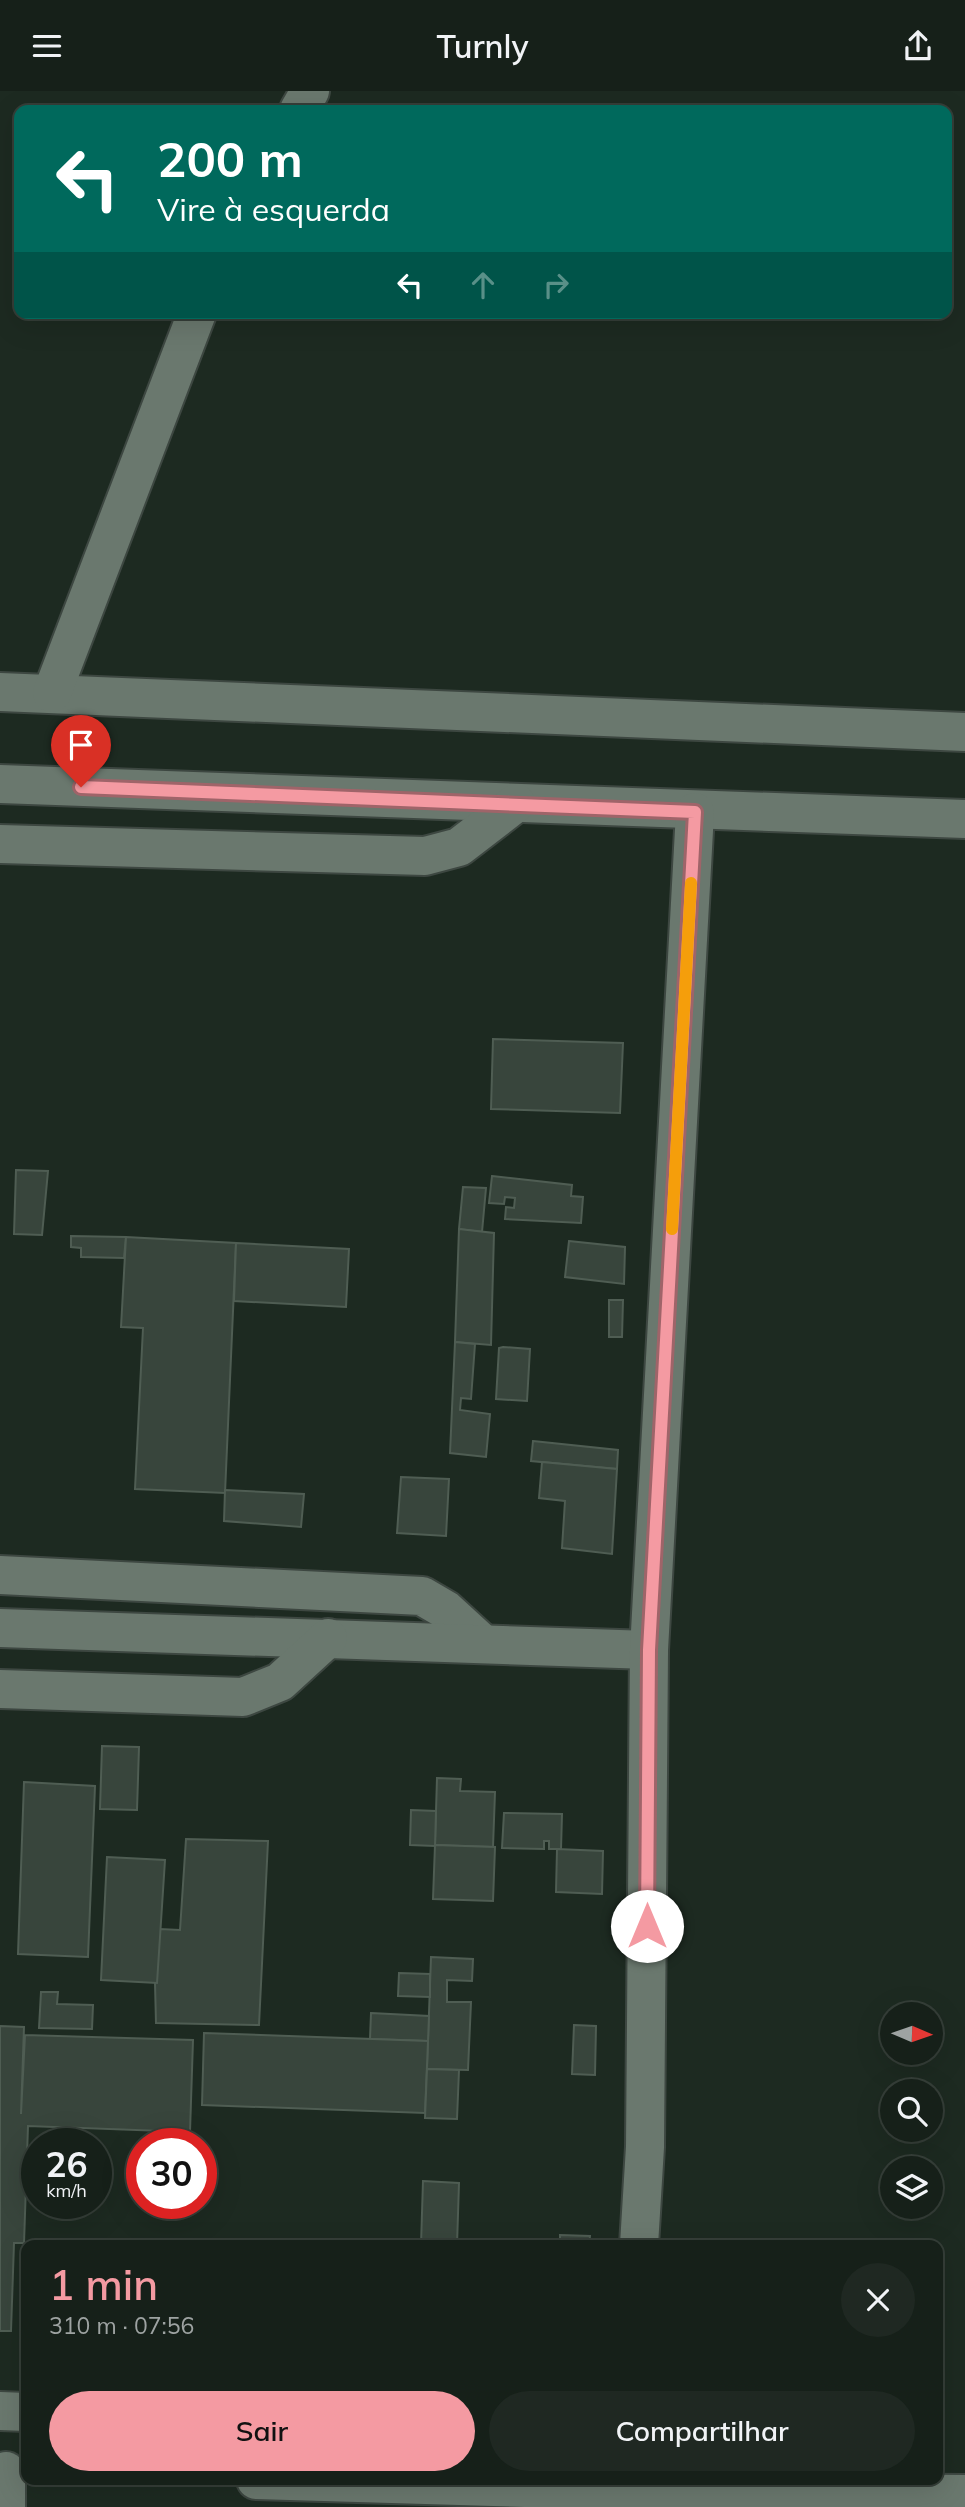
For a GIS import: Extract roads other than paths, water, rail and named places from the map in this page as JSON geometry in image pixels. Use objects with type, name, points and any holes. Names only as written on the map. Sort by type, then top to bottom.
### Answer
[{"type":"street","points":[[52,694],[195,319]]},
{"type":"street","points":[[0,692],[965,732]]},
{"type":"street","points":[[0,784],[695,812],[965,819]]},
{"type":"street","points":[[0,844],[425,856],[458,847],[516,803]]},
{"type":"street","points":[[639,2240],[645,2147],[649,1650],[695,812]]},
{"type":"street","points":[[0,1574],[411,1594],[422,1596],[446,1609],[482,1643]]},
{"type":"street","points":[[0,1628],[649,1650]]},
{"type":"street","points":[[0,1689],[243,1697],[280,1682],[328,1638]]},
{"type":"street","points":[[0,2411],[21,2412]]},
{"type":"street","points":[[491,2485],[626,2492],[965,2494]]}]
